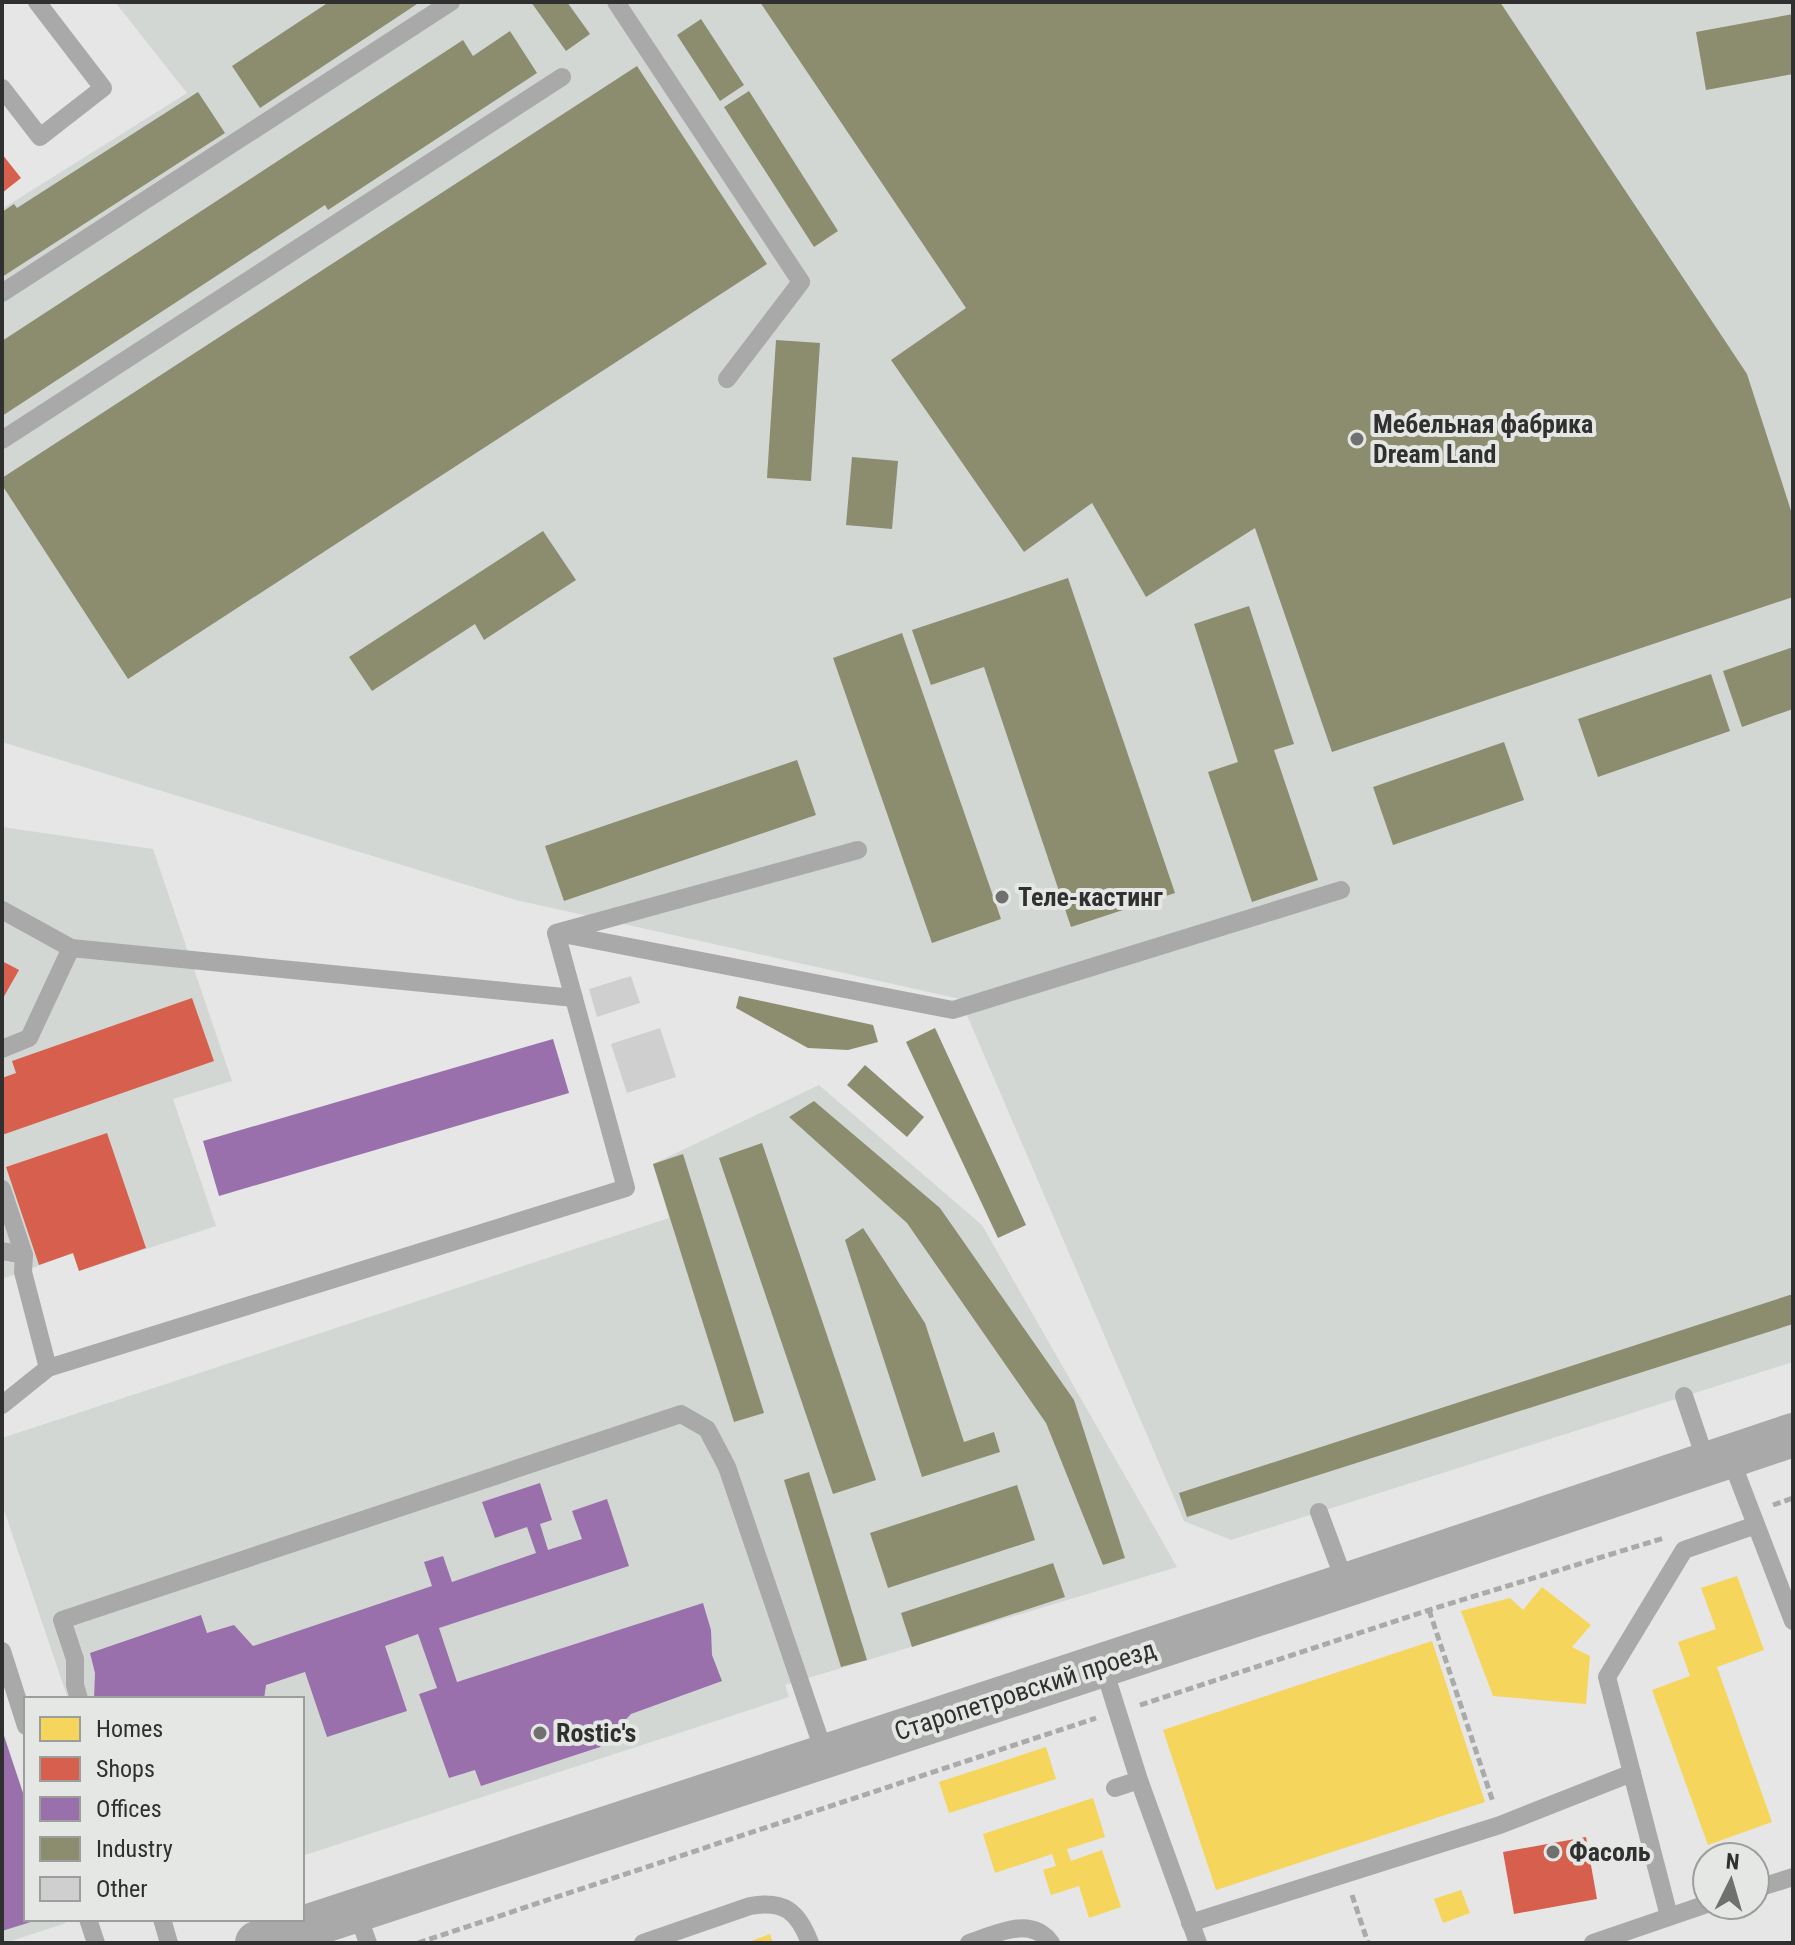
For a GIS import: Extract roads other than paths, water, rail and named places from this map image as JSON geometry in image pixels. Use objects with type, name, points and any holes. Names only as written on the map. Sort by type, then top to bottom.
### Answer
[{"type":"street","name":"Старопетровский проезд","points":[[257,1943],[362,1927],[825,1755],[1793,1435]]},
{"type":"lane","points":[[2,88],[40,137],[103,88],[37,2]]},
{"type":"lane","points":[[2,293],[451,2]]},
{"type":"lane","points":[[616,2],[801,282],[727,379]]},
{"type":"lane","points":[[2,440],[562,77]]},
{"type":"lane","points":[[556,933],[858,850]]},
{"type":"lane","points":[[556,933],[953,1010],[1341,890]]},
{"type":"lane","points":[[2,910],[71,948],[574,998]]},
{"type":"lane","points":[[2,1405],[48,1368],[626,1188],[556,933]]},
{"type":"lane","points":[[2,1049],[29,1038],[71,948]]},
{"type":"lane","points":[[2,1189],[24,1255],[23,1272],[48,1368]]},
{"type":"lane","points":[[2,1251],[24,1255]]},
{"type":"lane","points":[[1684,1396],[1756,1525],[1793,1621]]},
{"type":"lane","points":[[78,1697],[75,1659],[62,1620],[681,1414],[707,1429],[727,1467],[825,1755]]},
{"type":"lane","points":[[1319,1512],[1346,1585]]},
{"type":"lane","points":[[1669,1916],[1607,1677],[1684,1550],[1756,1525]]},
{"type":"lane","points":[[3,1657],[24,1720]]},
{"type":"lane","points":[[1102,1665],[1139,1780],[1198,1943]]},
{"type":"lane","points":[[1190,1923],[1500,1825],[1632,1773]]},
{"type":"lane","points":[[1115,1788],[1139,1780]]},
{"type":"lane","points":[[1771,1884],[1793,1877]]},
{"type":"lane","points":[[643,1943],[765,1903],[788,1909],[802,1921],[810,1943]]},
{"type":"lane","points":[[1593,1943],[1691,1909]]},
{"type":"lane","points":[[89,1921],[96,1943]]},
{"type":"lane","points":[[163,1921],[169,1943]]},
{"type":"lane","points":[[969,1943],[1009,1929],[1026,1927],[1039,1931],[1051,1943]]},
{"type":"place","name":"Мебельная фабрика Dream Land","points":[[1357,439]]},
{"type":"place","name":"Теле-кастинг","points":[[1002,897]]},
{"type":"place","name":"Rostic's","points":[[540,1733]]},
{"type":"place","name":"Фасоль","points":[[1553,1852]]}]
